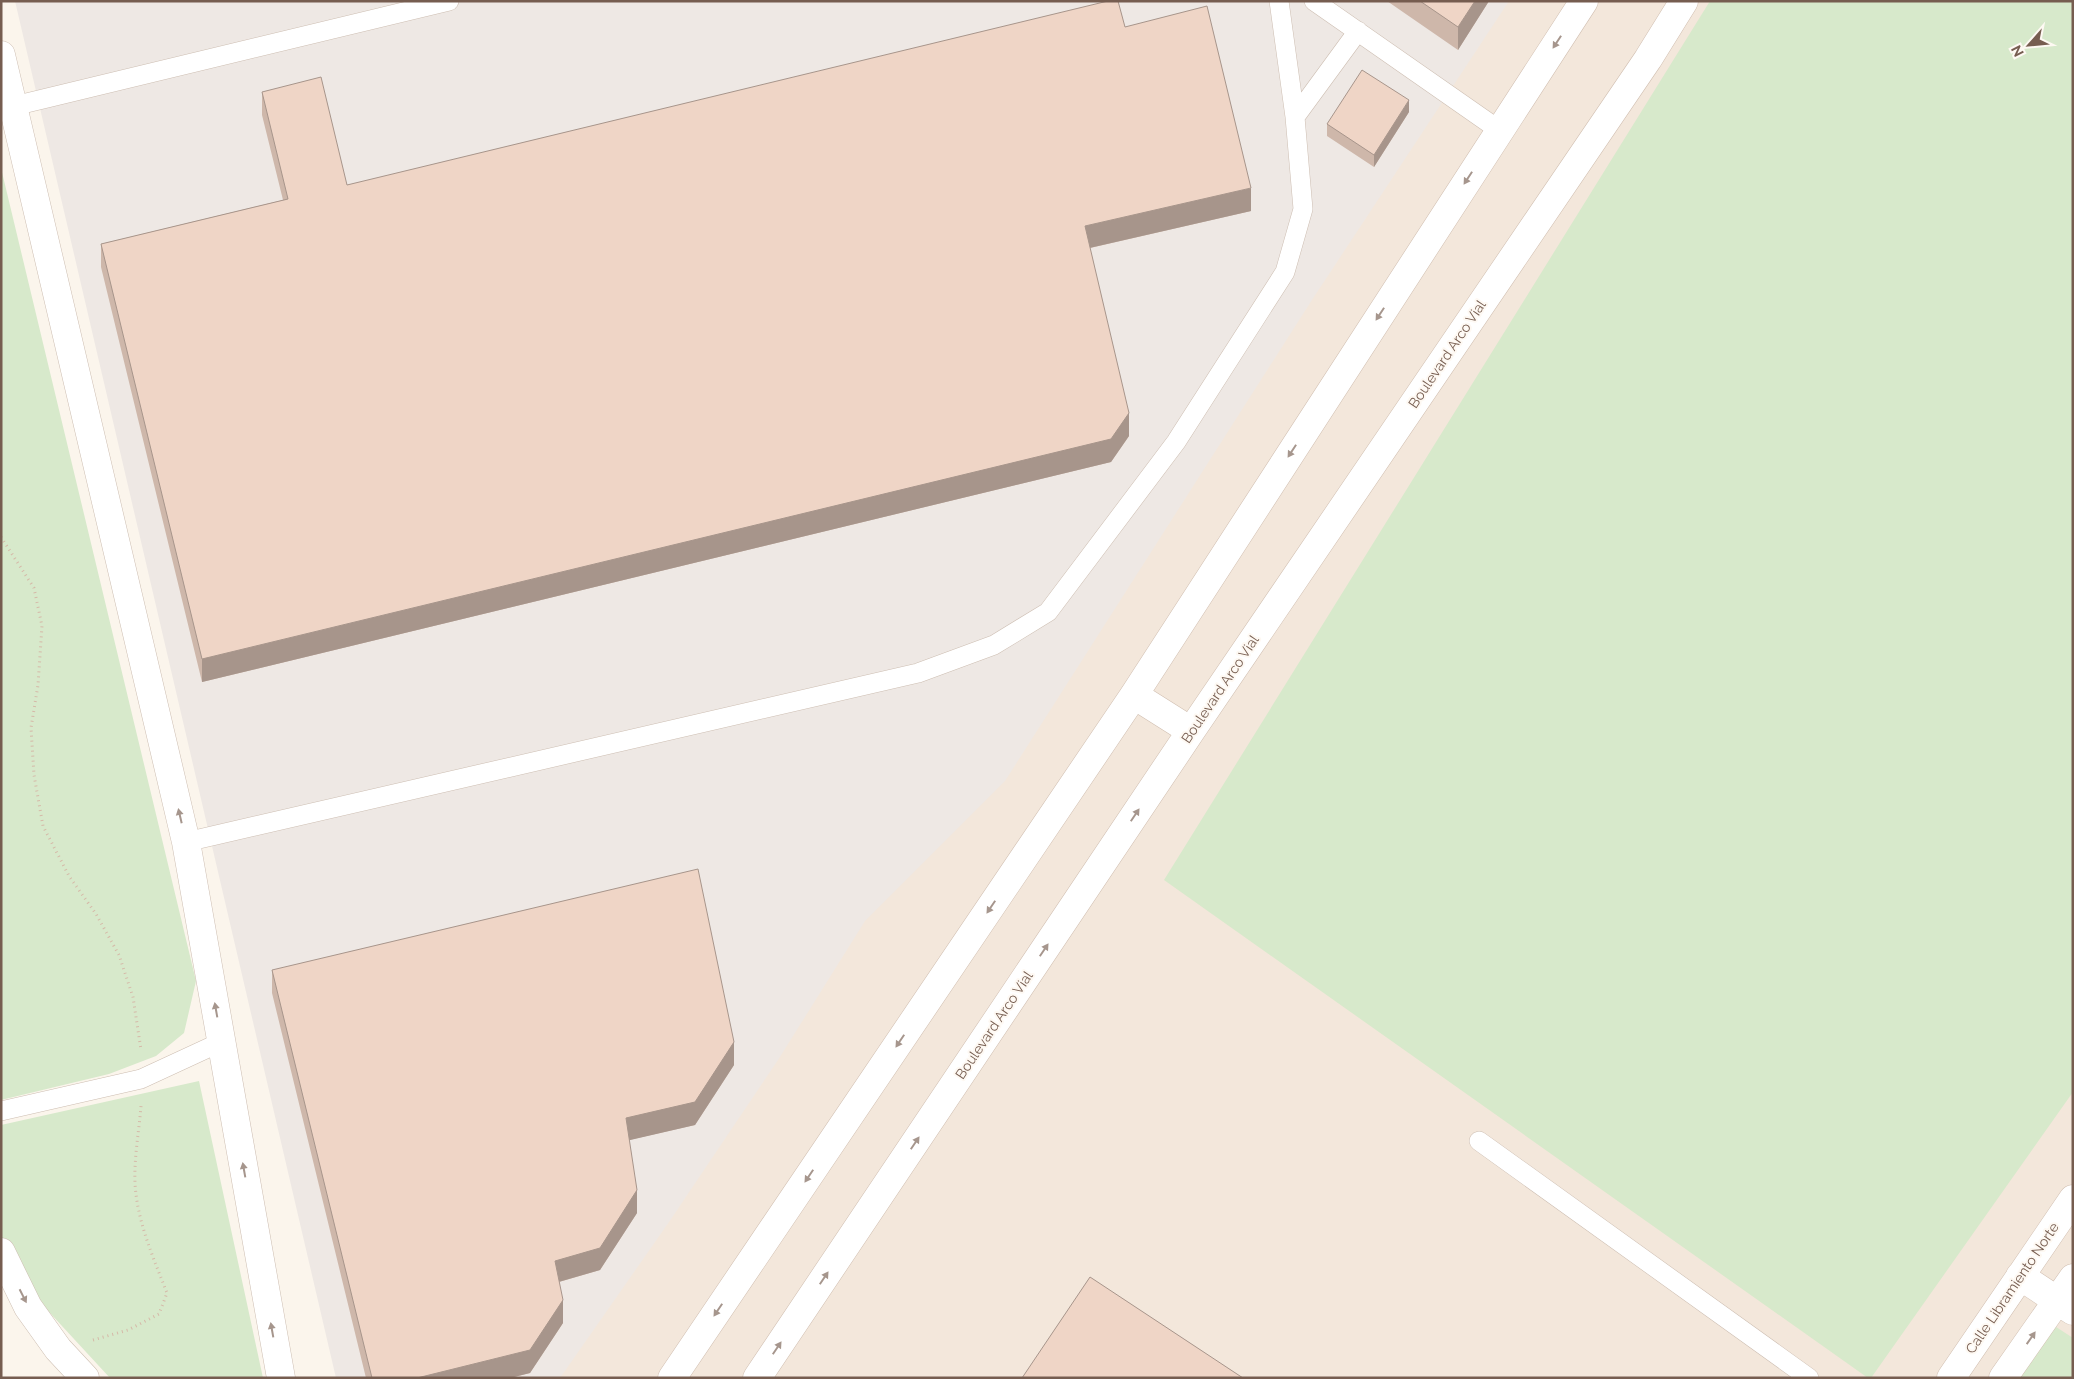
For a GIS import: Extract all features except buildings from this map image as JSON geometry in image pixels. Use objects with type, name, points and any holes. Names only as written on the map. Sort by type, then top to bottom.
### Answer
[{"type":"street","points":[[672,1378],[1134,695],[1584,1]]},
{"type":"street","name":"Boulevard Arco Vial","points":[[757,1378],[1191,731],[1648,59],[1684,1]]},
{"type":"street","points":[[1,55],[186,842],[281,1378]]},
{"type":"street","points":[[1134,695],[1191,731]]},
{"type":"street","name":"Calle Libramiento Norte","points":[[1951,1378],[2073,1199]]},
{"type":"street","points":[[1,1252],[28,1307],[58,1349],[85,1378]]},
{"type":"street","points":[[2020,1276],[2065,1306]]},
{"type":"street","points":[[2003,1378],[2065,1306],[2073,1278]]},
{"type":"lane","points":[[14,106],[449,1]]},
{"type":"lane","points":[[186,842],[918,673],[994,645],[1048,612],[1176,442],[1285,272],[1303,210],[1296,117],[1278,1]]},
{"type":"lane","points":[[1314,1],[1499,130]]},
{"type":"lane","points":[[1296,117],[1358,31]]},
{"type":"lane","points":[[1,1112],[141,1079],[222,1042]]},
{"type":"lane","points":[[1479,1141],[1809,1378]]},
{"type":"path","points":[[1,537],[34,588],[42,626],[38,685],[31,728],[34,775],[43,826],[69,876],[96,914],[119,956],[134,997],[141,1041],[141,1108],[137,1135],[135,1183],[142,1227],[167,1293],[159,1314],[128,1330],[58,1349]]},
{"type":"shaded area","points":[[15,1],[1509,1],[1310,303],[1005,781],[865,921],[778,1060],[669,1222],[560,1378],[336,1378]]},
{"type":"shaded area","points":[[1401,1],[2073,1],[2073,1378],[459,1378]]},
{"type":"green space","points":[[1710,1],[2073,1],[2073,1092],[1871,1378],[1868,1378],[1164,880]]},
{"type":"green space","points":[[1,168],[196,981],[184,1033],[156,1056],[109,1074],[1,1100]]},
{"type":"green space","points":[[199,1081],[263,1378],[110,1378],[38,1300],[1,1236],[1,1125]]},
{"type":"green space","points":[[2047,1321],[2073,1338],[2073,1378],[2008,1378]]}]
